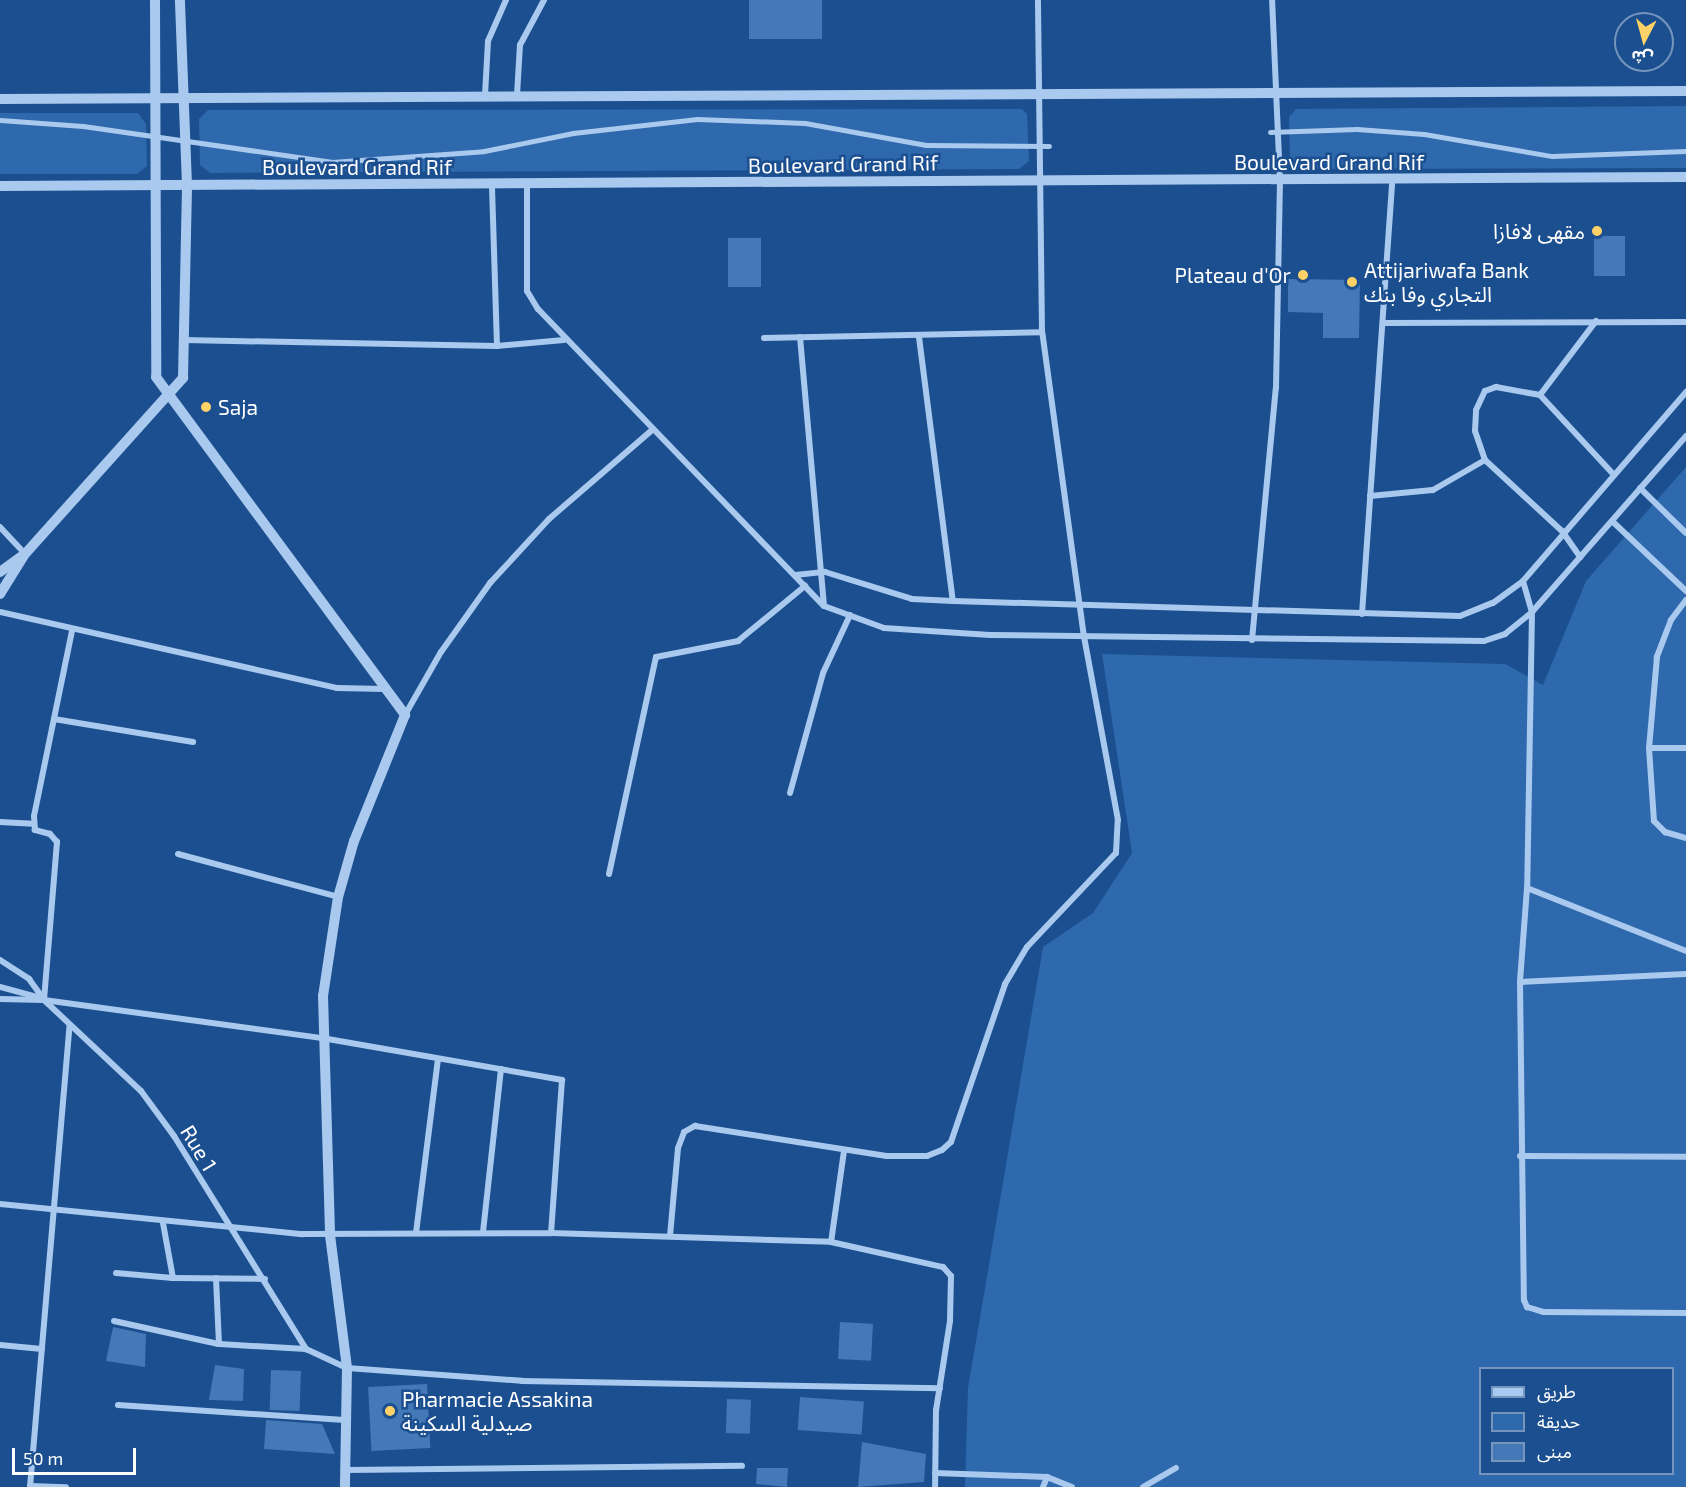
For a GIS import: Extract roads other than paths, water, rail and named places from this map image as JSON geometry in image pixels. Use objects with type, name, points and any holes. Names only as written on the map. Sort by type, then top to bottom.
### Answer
[{"type":"street","points":[[154,0],[157,99],[156,377],[169,398],[405,715]]},
{"type":"street","points":[[0,594],[25,554],[169,398],[183,378],[187,143],[180,0]]},
{"type":"street","points":[[485,95],[488,41],[506,0]]},
{"type":"street","points":[[517,95],[520,45],[544,0]]},
{"type":"street","points":[[670,1236],[678,1148],[684,1132],[695,1126],[844,1151],[927,1156],[951,1142],[1005,984],[1027,947],[1116,853],[1118,820],[1084,637],[1041,332],[1038,0]]},
{"type":"street","points":[[1252,640],[1276,388],[1280,181],[1272,0]]},
{"type":"street","points":[[0,99],[485,95],[1276,96],[1686,91]]},
{"type":"street","points":[[0,120],[156,137],[332,162],[404,160],[645,123],[708,119],[805,123],[926,145],[1048,146]]},
{"type":"street","points":[[1270,132],[1357,129],[1424,134],[1552,156],[1686,151]]},
{"type":"street","name":"Boulevard Grand Rif","points":[[0,186],[527,187],[1038,182],[1392,182],[1686,177]]},
{"type":"street","points":[[1362,614],[1392,182]]},
{"type":"street","points":[[492,187],[497,346]]},
{"type":"street","points":[[527,187],[527,291],[564,340],[824,606],[884,628],[921,632],[1084,637],[1484,641],[1505,634],[1532,612],[1686,436]]},
{"type":"street","points":[[1540,395],[1596,321]]},
{"type":"street","points":[[1383,323],[1686,322]]},
{"type":"street","points":[[764,338],[919,337],[1041,332]]},
{"type":"street","points":[[800,337],[825,572],[824,606]]},
{"type":"street","points":[[919,337],[952,601]]},
{"type":"street","points":[[184,340],[497,346],[564,340]]},
{"type":"street","points":[[1580,557],[1562,531],[1485,460],[1475,430],[1478,400],[1485,391],[1508,388],[1540,395],[1614,475]]},
{"type":"street","points":[[795,575],[825,572],[912,598],[952,601],[1080,608],[1460,616],[1493,603],[1523,581],[1562,531],[1686,392]]},
{"type":"street","points":[[345,1487],[347,1368],[330,1235],[322,1038],[323,996],[338,897],[354,841],[405,715],[441,652],[490,583],[549,519],[651,430]]},
{"type":"street","points":[[1370,496],[1433,490],[1485,460]]},
{"type":"street","points":[[1640,489],[1686,533]]},
{"type":"street","points":[[1612,520],[1686,591]]},
{"type":"street","points":[[0,527],[25,554]]},
{"type":"street","points":[[0,572],[25,554]]},
{"type":"street","points":[[1523,581],[1532,612],[1527,888],[1521,982],[1520,1156],[1527,1307],[1543,1312],[1686,1313]]},
{"type":"street","points":[[609,874],[656,657],[738,641],[806,586]]},
{"type":"street","points":[[1686,600],[1671,620],[1656,657],[1649,748],[1654,821],[1665,832],[1686,838]]},
{"type":"street","points":[[0,612],[72,631],[337,688],[385,689]]},
{"type":"street","points":[[790,793],[824,673],[850,615]]},
{"type":"street","points":[[33,824],[72,631]]},
{"type":"street","points":[[54,719],[193,742]]},
{"type":"street","points":[[1649,748],[1686,748]]},
{"type":"street","points":[[0,822],[33,824],[57,842],[44,1000]]},
{"type":"street","points":[[178,854],[338,897]]},
{"type":"street","points":[[1527,888],[1686,951]]},
{"type":"street","name":"Rue 1","points":[[0,960],[29,979],[44,1000],[141,1091],[265,1279],[306,1349]]},
{"type":"street","points":[[1521,982],[1686,974]]},
{"type":"street","points":[[0,987],[44,1000]]},
{"type":"street","points":[[0,999],[44,1000],[322,1038],[562,1080],[551,1233]]},
{"type":"street","points":[[66,1487],[30,1487],[56,1212],[70,1025]]},
{"type":"street","points":[[416,1233],[438,1059]]},
{"type":"street","points":[[483,1232],[501,1069]]},
{"type":"street","points":[[831,1242],[844,1151]]},
{"type":"street","points":[[1520,1156],[1686,1157]]},
{"type":"street","points":[[0,1204],[163,1223],[228,1224],[330,1235],[483,1232],[831,1242],[949,1271],[950,1321],[939,1388],[935,1487]]},
{"type":"street","points":[[163,1223],[173,1278]]},
{"type":"street","points":[[116,1273],[173,1278],[265,1279]]},
{"type":"street","points":[[216,1278],[219,1344]]},
{"type":"street","points":[[114,1321],[219,1344],[306,1349],[347,1368],[522,1381],[939,1388]]},
{"type":"street","points":[[0,1345],[42,1349]]},
{"type":"street","points":[[118,1405],[345,1420]]},
{"type":"street","points":[[347,1470],[742,1466]]},
{"type":"street","points":[[1143,1487],[1176,1468]]},
{"type":"street","points":[[935,1473],[1047,1477],[1072,1487]]},
{"type":"street","points":[[1043,1487],[1047,1477]]},
{"type":"place","name":"مقهى لافازا","points":[[1597,231]]},
{"type":"place","name":"Plateau d'Or","points":[[1303,275]]},
{"type":"place","name":"Attijariwafa Bank التجاري وفا بنك","points":[[1352,282]]},
{"type":"place","name":"Saja","points":[[206,407]]},
{"type":"place","name":"Pharmacie Assakina صيدلية السكينة","points":[[390,1411]]}]
